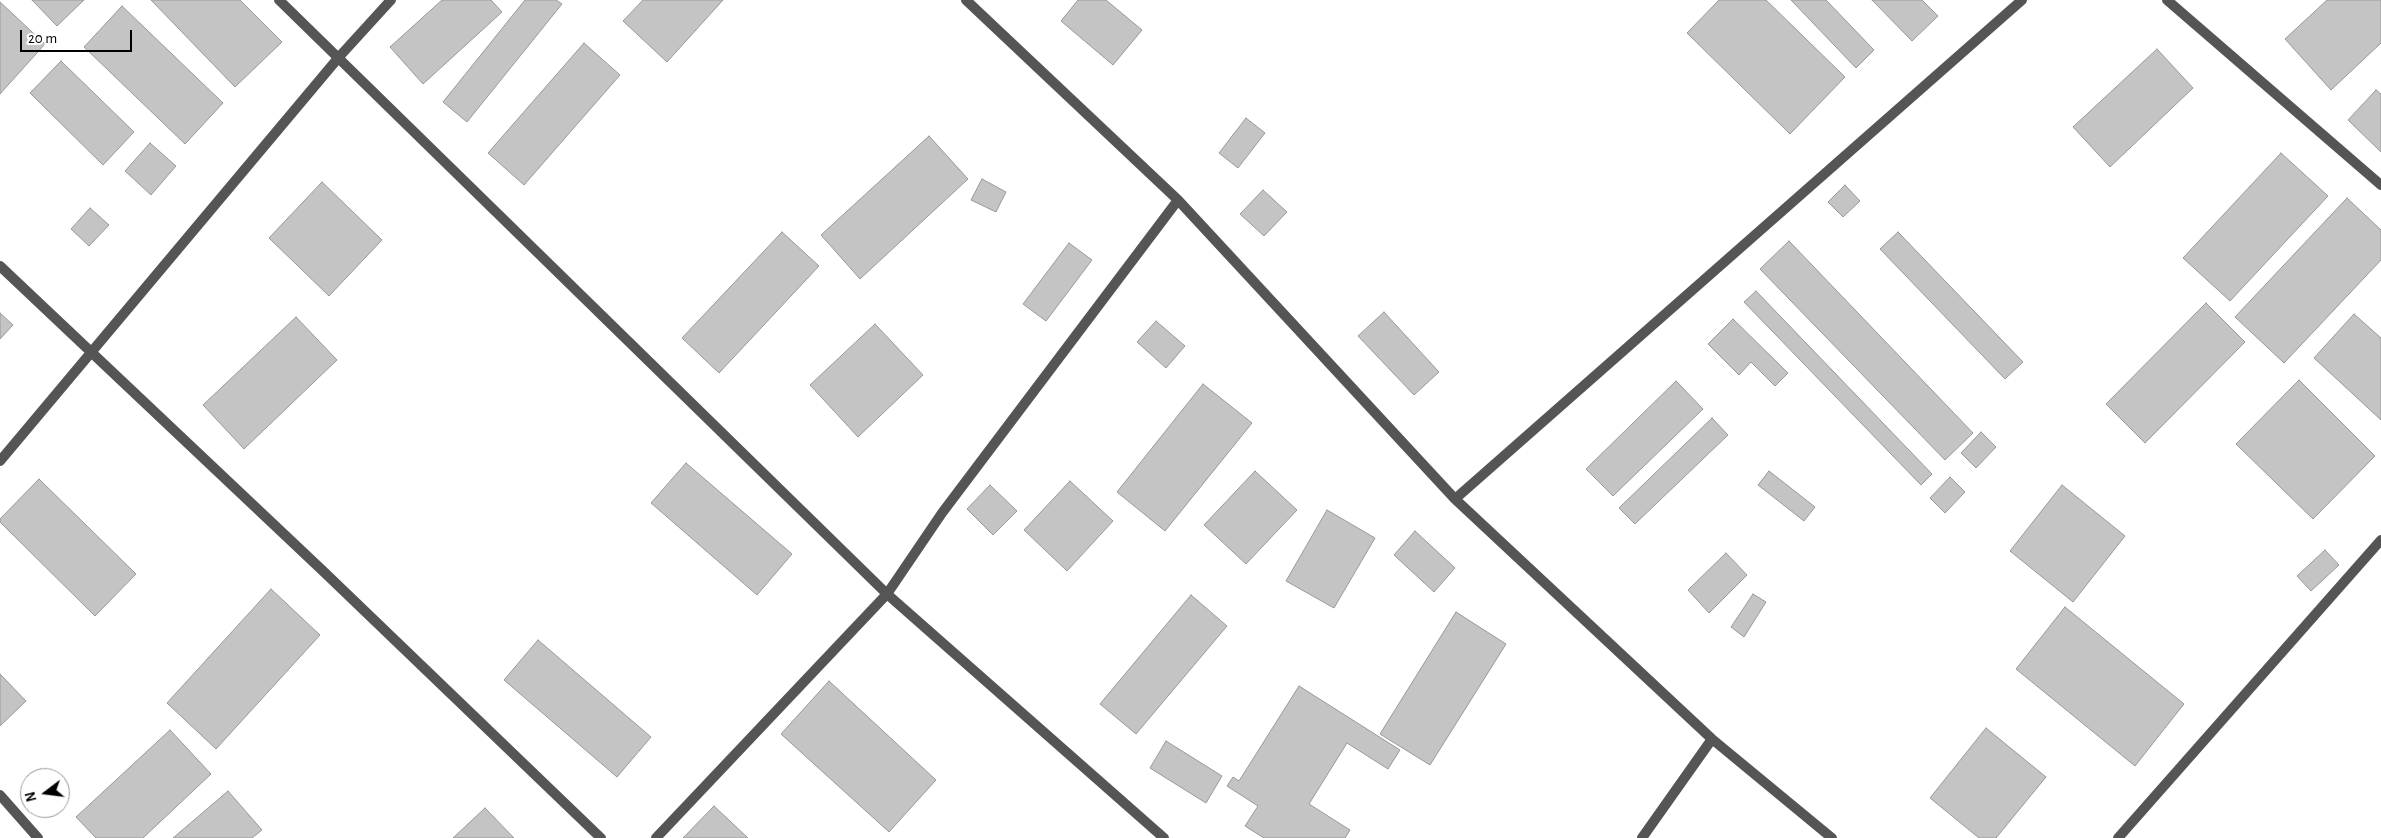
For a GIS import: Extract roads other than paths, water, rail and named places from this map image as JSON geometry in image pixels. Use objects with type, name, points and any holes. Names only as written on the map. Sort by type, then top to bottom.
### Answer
[{"type":"street","points":[[280,0],[887,594],[1164,838]]},
{"type":"street","points":[[0,461],[339,57],[391,0]]},
{"type":"street","points":[[966,0],[1178,200],[1454,499],[1712,740],[1832,838]]},
{"type":"street","points":[[1454,499],[2022,0]]},
{"type":"street","points":[[2167,0],[2381,185]]},
{"type":"street","points":[[656,838],[887,594],[942,513],[1178,200]]},
{"type":"street","points":[[0,266],[323,571],[601,838]]},
{"type":"street","points":[[2118,838],[2381,540]]},
{"type":"street","points":[[1642,838],[1712,740]]},
{"type":"street","points":[[0,795],[38,838]]}]
